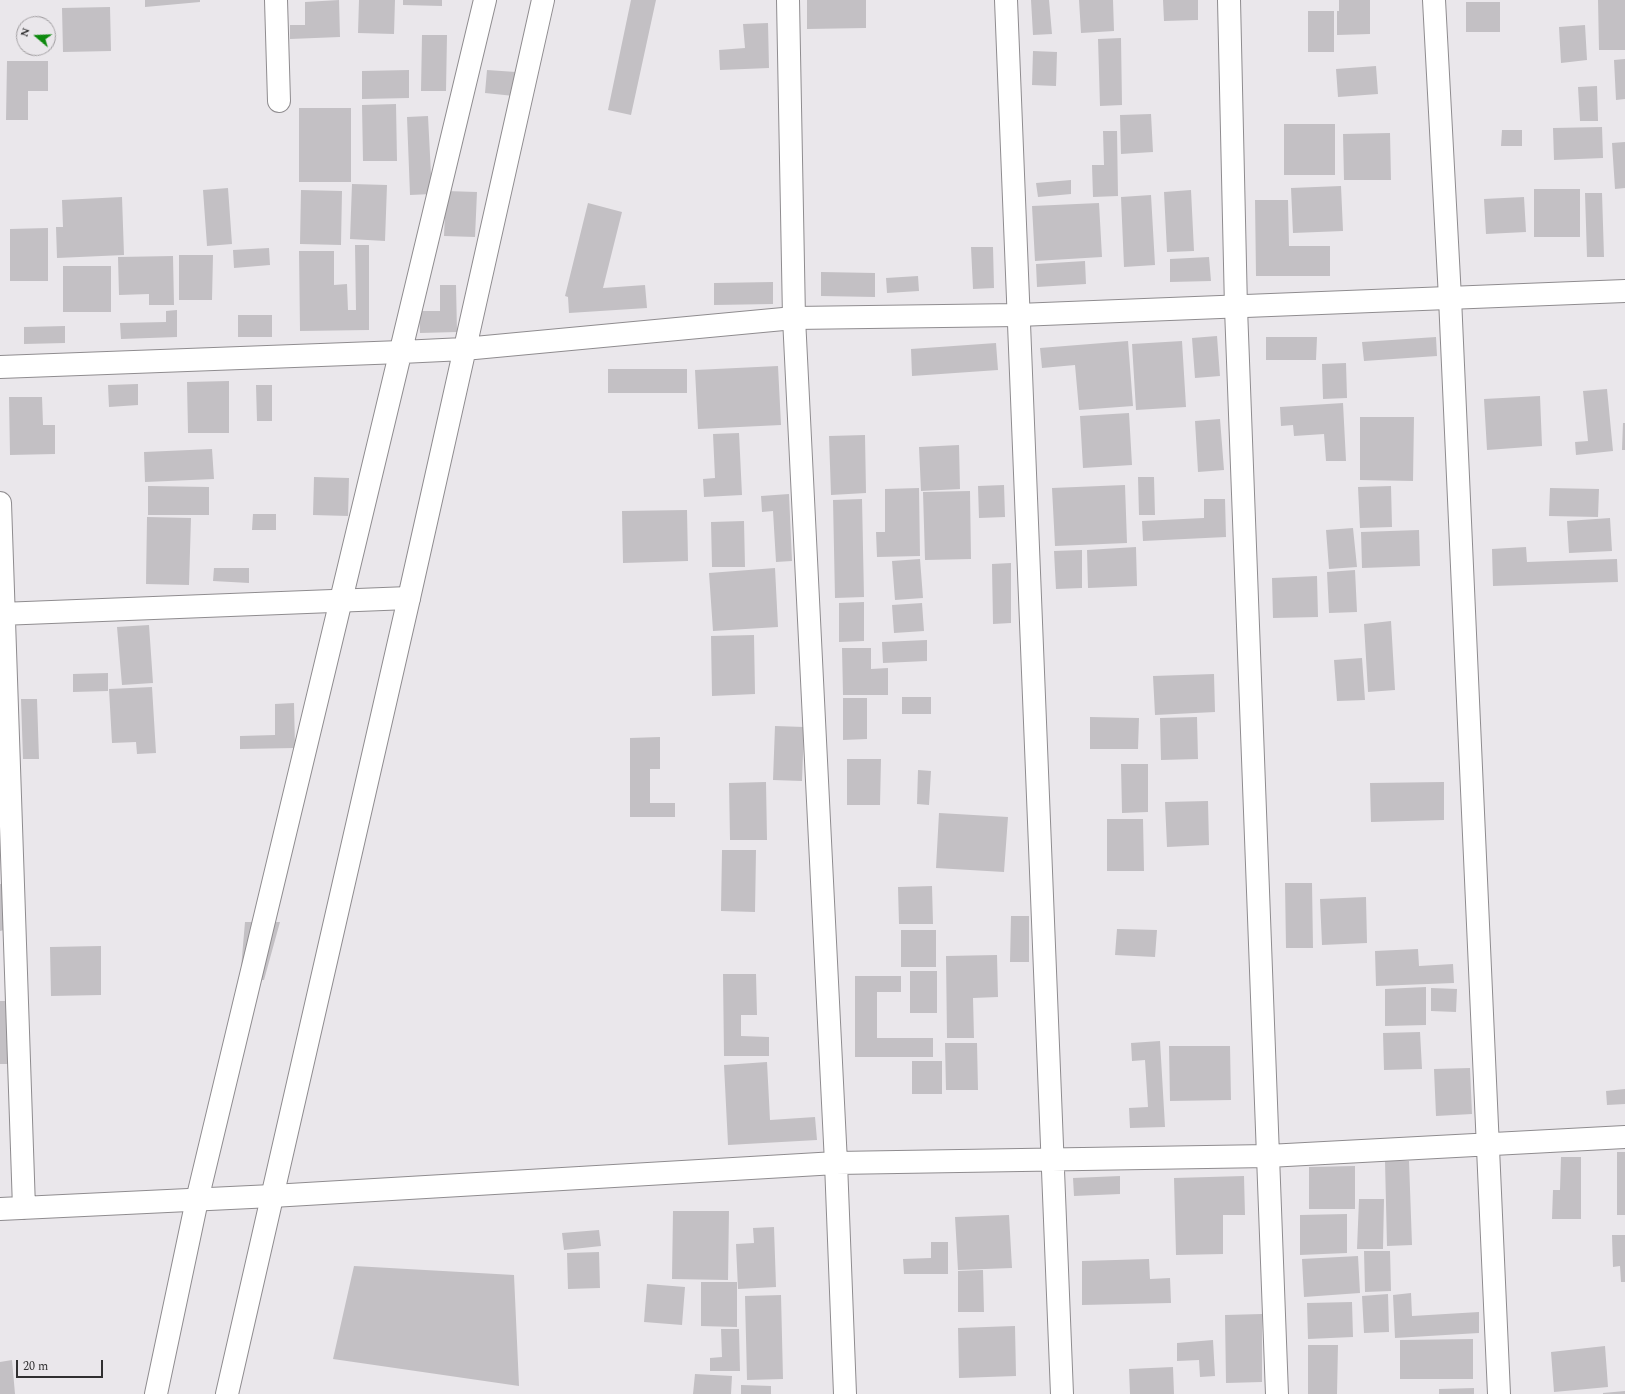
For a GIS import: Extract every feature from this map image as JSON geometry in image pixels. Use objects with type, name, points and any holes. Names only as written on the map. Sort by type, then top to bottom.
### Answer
[{"type":"street","points":[[276,0],[279,100]]},
{"type":"street","points":[[156,1394],[197,1200],[485,0]]},
{"type":"street","points":[[227,1394],[409,598],[543,0]]},
{"type":"street","points":[[788,0],[794,318],[836,1163],[845,1394]]},
{"type":"street","points":[[1006,0],[1062,1394]]},
{"type":"street","points":[[1229,0],[1236,308],[1277,1394]]},
{"type":"street","points":[[1434,0],[1450,298],[1499,1394]]},
{"type":"street","points":[[0,367],[464,350],[794,318],[1018,315],[1236,308],[1625,291]]},
{"type":"street","points":[[0,503],[6,849],[24,1208]]},
{"type":"street","points":[[2,614],[409,598]]},
{"type":"street","points":[[0,1210],[272,1196],[836,1163],[1268,1156],[1625,1137]]},
{"type":"building","points":[[145,0],[200,0],[200,2],[145,7]]},
{"type":"building","points":[[339,0],[340,37],[290,39],[290,25],[305,25],[305,2]]},
{"type":"building","points":[[359,0],[395,0],[394,34],[358,33]]},
{"type":"building","points":[[403,0],[442,0],[442,6],[403,5]]},
{"type":"building","points":[[631,0],[656,0],[631,115],[608,110]]},
{"type":"building","points":[[807,0],[866,0],[866,28],[807,29]]},
{"type":"building","points":[[1031,0],[1049,0],[1052,34],[1033,35]]},
{"type":"building","points":[[1079,0],[1113,0],[1114,31],[1081,33]]},
{"type":"building","points":[[1163,0],[1198,0],[1198,20],[1164,21]]},
{"type":"building","points":[[1339,0],[1370,0],[1370,34],[1337,35],[1337,11],[1339,11]]},
{"type":"building","points":[[1598,0],[1625,0],[1625,50],[1599,50]]},
{"type":"building","points":[[1466,2],[1500,2],[1500,32],[1466,32]]},
{"type":"building","points":[[110,7],[111,51],[63,52],[62,8]]},
{"type":"building","points":[[1308,11],[1334,11],[1334,52],[1308,52]]},
{"type":"building","points":[[768,23],[769,68],[720,70],[719,50],[745,48],[743,24]]},
{"type":"building","points":[[1585,25],[1587,60],[1561,63],[1559,27]]},
{"type":"building","points":[[422,35],[447,35],[446,91],[421,91]]},
{"type":"building","points":[[1121,38],[1122,105],[1100,106],[1098,39]]},
{"type":"building","points":[[1033,51],[1057,52],[1056,86],[1032,85]]},
{"type":"building","points":[[1625,59],[1625,99],[1616,100],[1614,60]]},
{"type":"building","points":[[7,61],[48,61],[48,91],[28,91],[28,120],[6,120]]},
{"type":"building","points":[[1376,66],[1378,94],[1338,97],[1336,69]]},
{"type":"building","points":[[409,70],[409,98],[362,99],[362,71]]},
{"type":"building","points":[[487,70],[516,72],[514,96],[485,93]]},
{"type":"building","points":[[1597,86],[1598,121],[1580,121],[1578,87]]},
{"type":"building","points":[[396,104],[397,161],[363,161],[362,105]]},
{"type":"building","points":[[299,108],[351,108],[351,182],[299,182]]},
{"type":"building","points":[[1151,114],[1153,152],[1121,154],[1120,115]]},
{"type":"building","points":[[428,116],[432,194],[410,195],[407,117]]},
{"type":"building","points":[[1284,124],[1335,124],[1335,175],[1284,175]]},
{"type":"building","points":[[1602,127],[1603,158],[1554,160],[1553,128]]},
{"type":"building","points":[[1502,130],[1522,130],[1522,146],[1501,146]]},
{"type":"building","points":[[1103,131],[1117,131],[1118,196],[1093,197],[1092,165],[1104,165]]},
{"type":"building","points":[[1390,133],[1391,180],[1344,180],[1343,134]]},
{"type":"building","points":[[1625,142],[1625,188],[1615,189],[1612,143]]},
{"type":"building","points":[[1071,180],[1071,194],[1038,197],[1036,183]]},
{"type":"building","points":[[352,184],[387,185],[385,241],[350,239]]},
{"type":"building","points":[[1341,186],[1343,231],[1293,233],[1291,188]]},
{"type":"building","points":[[228,188],[232,244],[207,246],[203,190]]},
{"type":"building","points":[[1534,189],[1580,189],[1580,237],[1534,237]]},
{"type":"building","points":[[301,190],[342,191],[341,245],[300,244]]},
{"type":"building","points":[[1191,190],[1194,251],[1167,252],[1164,192]]},
{"type":"building","points":[[446,191],[477,192],[475,237],[444,236]]},
{"type":"building","points":[[1585,193],[1602,193],[1604,257],[1587,257]]},
{"type":"building","points":[[1151,195],[1155,265],[1124,267],[1121,197]]},
{"type":"building","points":[[122,197],[124,255],[57,258],[56,227],[63,227],[62,200]]},
{"type":"building","points":[[1524,197],[1526,232],[1486,234],[1484,199]]},
{"type":"building","points":[[1255,200],[1288,200],[1289,246],[1330,246],[1330,276],[1256,276]]},
{"type":"building","points":[[588,203],[622,212],[603,288],[645,285],[647,308],[569,313],[568,297],[565,296]]},
{"type":"building","points":[[1099,203],[1102,257],[1035,261],[1032,206]]},
{"type":"building","points":[[48,228],[48,281],[10,281],[10,229]]},
{"type":"building","points":[[355,245],[369,245],[369,330],[300,331],[299,251],[334,251],[334,285],[347,284],[348,310],[356,310]]},
{"type":"building","points":[[971,247],[993,247],[994,288],[973,289]]},
{"type":"building","points":[[269,248],[270,265],[234,268],[233,250]]},
{"type":"building","points":[[179,255],[213,255],[212,300],[179,300]]},
{"type":"building","points":[[173,256],[174,305],[149,305],[149,294],[119,295],[118,257]]},
{"type":"building","points":[[1209,257],[1211,281],[1170,282],[1170,259]]},
{"type":"building","points":[[1085,261],[1086,284],[1037,287],[1036,264]]},
{"type":"building","points":[[63,266],[111,266],[111,312],[63,312]]},
{"type":"building","points":[[821,272],[875,273],[875,297],[821,296]]},
{"type":"building","points":[[918,276],[919,291],[887,293],[886,278]]},
{"type":"building","points":[[773,282],[773,304],[714,305],[714,283]]},
{"type":"building","points":[[440,285],[456,285],[457,332],[420,333],[419,311],[440,311]]},
{"type":"building","points":[[177,310],[177,337],[121,339],[120,323],[166,322],[166,311]]},
{"type":"building","points":[[238,315],[272,315],[272,337],[238,337]]},
{"type":"building","points":[[65,326],[65,343],[24,344],[24,327]]},
{"type":"building","points":[[1217,336],[1220,376],[1195,378],[1192,338]]},
{"type":"building","points":[[1266,337],[1317,337],[1316,360],[1266,360]]},
{"type":"building","points":[[1436,337],[1437,356],[1364,361],[1362,342]]},
{"type":"building","points":[[1128,341],[1133,406],[1079,410],[1075,365],[1042,368],[1040,348]]},
{"type":"building","points":[[1182,341],[1186,407],[1136,410],[1132,344]]},
{"type":"building","points":[[996,343],[998,370],[912,376],[911,349]]},
{"type":"building","points":[[1346,363],[1347,398],[1323,399],[1322,364]]},
{"type":"building","points":[[778,366],[781,425],[698,429],[695,370]]},
{"type":"building","points":[[608,369],[687,369],[687,393],[608,393]]},
{"type":"building","points":[[229,381],[229,433],[188,433],[187,382]]},
{"type":"building","points":[[138,384],[138,405],[109,407],[108,385]]},
{"type":"building","points":[[256,385],[272,385],[272,421],[257,421]]},
{"type":"building","points":[[1607,389],[1613,451],[1576,455],[1575,442],[1588,441],[1583,391]]},
{"type":"building","points":[[1540,396],[1542,446],[1487,450],[1484,399]]},
{"type":"building","points":[[9,397],[42,397],[43,425],[55,425],[55,454],[10,455]]},
{"type":"building","points":[[1343,403],[1346,461],[1326,461],[1324,434],[1294,436],[1293,425],[1281,426],[1280,407]]},
{"type":"building","points":[[1129,413],[1132,465],[1083,468],[1080,416]]},
{"type":"building","points":[[1360,417],[1414,417],[1413,481],[1360,480]]},
{"type":"building","points":[[1220,419],[1224,470],[1198,472],[1195,421]]},
{"type":"building","points":[[1623,423],[1625,423],[1625,450],[1622,450]]},
{"type":"building","points":[[739,433],[742,495],[704,497],[703,479],[715,478],[713,434]]},
{"type":"building","points":[[865,435],[866,493],[831,495],[829,436]]},
{"type":"building","points":[[959,445],[960,489],[921,491],[919,447]]},
{"type":"building","points":[[212,449],[214,479],[145,482],[144,452]]},
{"type":"building","points":[[314,477],[349,478],[348,516],[313,515]]},
{"type":"building","points":[[1138,477],[1154,477],[1155,515],[1139,515]]},
{"type":"building","points":[[1004,485],[1005,517],[979,518],[978,486]]},
{"type":"building","points":[[1125,485],[1127,543],[1055,546],[1052,488]]},
{"type":"building","points":[[148,486],[209,487],[209,515],[148,515]]},
{"type":"building","points":[[1391,486],[1392,527],[1360,528],[1358,487]]},
{"type":"building","points":[[919,488],[920,556],[877,557],[876,532],[885,532],[885,489]]},
{"type":"building","points":[[1550,488],[1599,489],[1598,517],[1549,516]]},
{"type":"building","points":[[970,491],[971,559],[925,560],[923,492]]},
{"type":"building","points":[[789,494],[792,561],[776,562],[773,511],[762,512],[761,496]]},
{"type":"building","points":[[862,499],[864,597],[835,598],[833,500]]},
{"type":"building","points":[[1204,499],[1225,499],[1226,537],[1143,541],[1142,521],[1204,518]]},
{"type":"building","points":[[687,510],[688,561],[623,563],[622,511]]},
{"type":"building","points":[[253,514],[276,514],[276,530],[252,530]]},
{"type":"building","points":[[147,517],[191,518],[189,585],[146,584]]},
{"type":"building","points":[[1610,518],[1612,551],[1569,553],[1567,521]]},
{"type":"building","points":[[744,521],[745,567],[712,567],[711,522]]},
{"type":"building","points":[[1353,528],[1357,567],[1329,569],[1326,530]]},
{"type":"building","points":[[1419,530],[1420,566],[1362,568],[1361,532]]},
{"type":"building","points":[[1136,547],[1137,586],[1088,588],[1087,550]]},
{"type":"building","points":[[1526,547],[1527,562],[1617,559],[1618,582],[1493,586],[1492,549]]},
{"type":"building","points":[[1082,550],[1082,588],[1056,589],[1054,551]]},
{"type":"building","points":[[920,559],[923,598],[895,600],[892,561]]},
{"type":"building","points":[[1011,563],[1011,623],[993,624],[992,564]]},
{"type":"building","points":[[214,568],[249,568],[249,583],[213,581]]},
{"type":"building","points":[[775,568],[778,627],[713,631],[709,573]]},
{"type":"building","points":[[1355,570],[1357,612],[1329,613],[1327,572]]},
{"type":"building","points":[[1317,576],[1318,617],[1273,618],[1272,578]]},
{"type":"building","points":[[864,602],[864,641],[839,642],[839,603]]},
{"type":"building","points":[[922,603],[924,631],[894,633],[892,605]]},
{"type":"building","points":[[1391,621],[1395,690],[1368,692],[1364,624]]},
{"type":"building","points":[[149,625],[153,683],[122,685],[117,627]]},
{"type":"building","points":[[754,635],[755,694],[712,696],[711,636]]},
{"type":"building","points":[[927,640],[927,661],[883,663],[882,642]]},
{"type":"building","points":[[842,648],[871,648],[871,669],[888,668],[888,695],[843,695]]},
{"type":"building","points":[[1362,658],[1365,700],[1337,701],[1334,660]]},
{"type":"building","points":[[108,673],[108,691],[73,692],[73,674]]},
{"type":"building","points":[[1214,674],[1215,712],[1155,715],[1153,676]]},
{"type":"building","points":[[152,687],[156,753],[137,754],[136,742],[112,743],[109,689]]},
{"type":"building","points":[[902,697],[931,697],[931,714],[902,714]]},
{"type":"building","points":[[843,698],[867,698],[867,739],[843,740]]},
{"type":"building","points":[[21,699],[37,699],[39,759],[23,759]]},
{"type":"building","points":[[294,703],[295,748],[240,749],[240,736],[275,735],[275,704]]},
{"type":"building","points":[[1090,717],[1139,718],[1138,749],[1090,749]]},
{"type":"building","points":[[1197,717],[1198,759],[1161,760],[1160,718]]},
{"type":"building","points":[[775,726],[804,727],[802,781],[773,780]]},
{"type":"building","points":[[660,737],[660,769],[650,769],[650,803],[675,803],[675,817],[630,817],[630,738]]},
{"type":"building","points":[[847,759],[881,759],[880,805],[847,805]]},
{"type":"building","points":[[1121,764],[1148,764],[1148,812],[1122,813]]},
{"type":"building","points":[[918,770],[931,771],[929,805],[917,804]]},
{"type":"building","points":[[766,782],[767,840],[730,840],[729,783]]},
{"type":"building","points":[[1444,782],[1444,820],[1371,822],[1370,783]]},
{"type":"building","points":[[1208,801],[1209,845],[1167,847],[1165,802]]},
{"type":"building","points":[[939,813],[1008,817],[1004,872],[936,868]]},
{"type":"building","points":[[1107,819],[1143,819],[1144,871],[1107,871]]},
{"type":"building","points":[[722,850],[756,850],[755,912],[721,911]]},
{"type":"building","points":[[1285,883],[1312,883],[1313,948],[1286,948]]},
{"type":"building","points":[[0,884],[3,884],[4,930],[0,931]]},
{"type":"building","points":[[932,886],[933,924],[899,924],[898,887]]},
{"type":"building","points":[[1366,897],[1367,943],[1322,945],[1320,899]]},
{"type":"building","points":[[1011,916],[1029,916],[1029,962],[1010,962]]},
{"type":"building","points":[[245,922],[280,922],[264,980],[240,980]]},
{"type":"building","points":[[1117,929],[1157,930],[1155,957],[1115,955]]},
{"type":"building","points":[[901,930],[936,930],[936,967],[901,967]]},
{"type":"building","points":[[101,946],[101,995],[51,996],[50,947]]},
{"type":"building","points":[[1418,949],[1419,966],[1453,964],[1454,983],[1376,986],[1375,951]]},
{"type":"building","points":[[997,955],[998,997],[973,998],[974,1038],[947,1038],[946,956]]},
{"type":"building","points":[[910,971],[937,971],[937,1013],[910,1013]]},
{"type":"building","points":[[723,974],[756,974],[757,1015],[741,1015],[741,1036],[769,1037],[769,1056],[724,1056]]},
{"type":"building","points":[[855,976],[901,976],[901,992],[877,992],[877,1038],[933,1038],[933,1057],[855,1057]]},
{"type":"building","points":[[1426,987],[1426,1025],[1385,1026],[1385,989]]},
{"type":"building","points":[[1431,988],[1457,989],[1456,1012],[1431,1011]]},
{"type":"building","points":[[0,1001],[11,1001],[10,1064],[0,1064]]},
{"type":"building","points":[[1420,1032],[1422,1069],[1384,1070],[1383,1033]]},
{"type":"building","points":[[1160,1041],[1165,1127],[1130,1128],[1129,1108],[1148,1107],[1145,1060],[1132,1061],[1131,1043]]},
{"type":"building","points":[[945,1043],[977,1043],[978,1090],[946,1090]]},
{"type":"building","points":[[1169,1046],[1230,1046],[1231,1100],[1170,1101]]},
{"type":"building","points":[[912,1061],[942,1061],[942,1094],[912,1094]]},
{"type":"building","points":[[767,1062],[770,1120],[815,1117],[817,1140],[728,1145],[724,1065]]},
{"type":"building","points":[[1470,1068],[1472,1114],[1436,1116],[1434,1069]]},
{"type":"building","points":[[1625,1089],[1625,1104],[1607,1105],[1606,1091]]},
{"type":"building","points":[[1617,1152],[1625,1152],[1625,1215],[1617,1215]]},
{"type":"building","points":[[1561,1157],[1581,1157],[1581,1219],[1552,1219],[1553,1190],[1560,1190]]},
{"type":"building","points":[[1385,1161],[1409,1161],[1412,1245],[1387,1246]]},
{"type":"building","points":[[1355,1166],[1355,1209],[1309,1209],[1309,1167]]},
{"type":"building","points":[[1120,1176],[1120,1194],[1074,1196],[1073,1178]]},
{"type":"building","points":[[1244,1176],[1245,1215],[1223,1215],[1223,1254],[1176,1255],[1174,1178]]},
{"type":"building","points":[[1359,1199],[1384,1199],[1383,1249],[1357,1249]]},
{"type":"building","points":[[673,1211],[729,1211],[728,1280],[672,1279]]},
{"type":"building","points":[[1347,1214],[1347,1253],[1300,1255],[1300,1215]]},
{"type":"building","points":[[1009,1215],[1012,1268],[958,1270],[955,1217]]},
{"type":"building","points":[[774,1227],[776,1287],[738,1289],[736,1244],[754,1243],[753,1228]]},
{"type":"building","points":[[599,1230],[601,1246],[564,1250],[562,1233]]},
{"type":"building","points":[[1612,1235],[1625,1235],[1625,1282],[1621,1282],[1620,1266],[1613,1267]]},
{"type":"building","points":[[931,1242],[948,1242],[948,1274],[904,1274],[903,1259],[931,1258]]},
{"type":"building","points":[[1364,1251],[1390,1251],[1391,1291],[1365,1292]]},
{"type":"building","points":[[599,1252],[600,1288],[568,1289],[567,1253]]},
{"type":"building","points":[[1358,1256],[1360,1293],[1304,1297],[1302,1259]]},
{"type":"building","points":[[1149,1259],[1150,1279],[1170,1278],[1171,1303],[1082,1305],[1082,1261]]},
{"type":"building","points":[[354,1266],[514,1275],[519,1386],[333,1359]]},
{"type":"building","points":[[983,1270],[984,1312],[958,1312],[958,1271]]},
{"type":"building","points":[[701,1282],[737,1282],[737,1327],[701,1326]]},
{"type":"building","points":[[647,1284],[685,1287],[682,1325],[644,1322]]},
{"type":"building","points":[[1411,1293],[1412,1316],[1479,1312],[1479,1333],[1395,1338],[1393,1295]]},
{"type":"building","points":[[1388,1294],[1389,1332],[1364,1333],[1362,1296]]},
{"type":"building","points":[[781,1295],[783,1379],[747,1380],[745,1296]]},
{"type":"building","points":[[1352,1302],[1353,1337],[1308,1339],[1307,1303]]},
{"type":"building","points":[[1262,1314],[1262,1382],[1226,1383],[1225,1315]]},
{"type":"building","points":[[1015,1326],[1016,1376],[959,1378],[958,1328]]},
{"type":"building","points":[[721,1329],[739,1329],[740,1371],[710,1371],[710,1358],[722,1357]]},
{"type":"building","points":[[1473,1339],[1473,1379],[1400,1379],[1400,1340]]},
{"type":"building","points":[[1213,1340],[1215,1376],[1200,1377],[1199,1360],[1177,1361],[1177,1343]]},
{"type":"building","points":[[1308,1345],[1338,1345],[1337,1394],[1308,1394]]},
{"type":"building","points":[[1605,1346],[1608,1387],[1554,1392],[1551,1352]]},
{"type":"building","points":[[12,1360],[15,1394],[0,1394],[0,1362]]},
{"type":"building","points":[[1173,1367],[1174,1394],[1130,1394],[1129,1369]]},
{"type":"building","points":[[695,1374],[732,1376],[731,1394],[693,1394]]},
{"type":"building","points":[[741,1385],[771,1386],[771,1394],[741,1394]]},
{"type":"building","points":[[1474,1388],[1474,1394],[1439,1394],[1439,1389]]},
{"type":"building","points":[[1625,1391],[1625,1394],[1603,1394],[1603,1393]]}]
